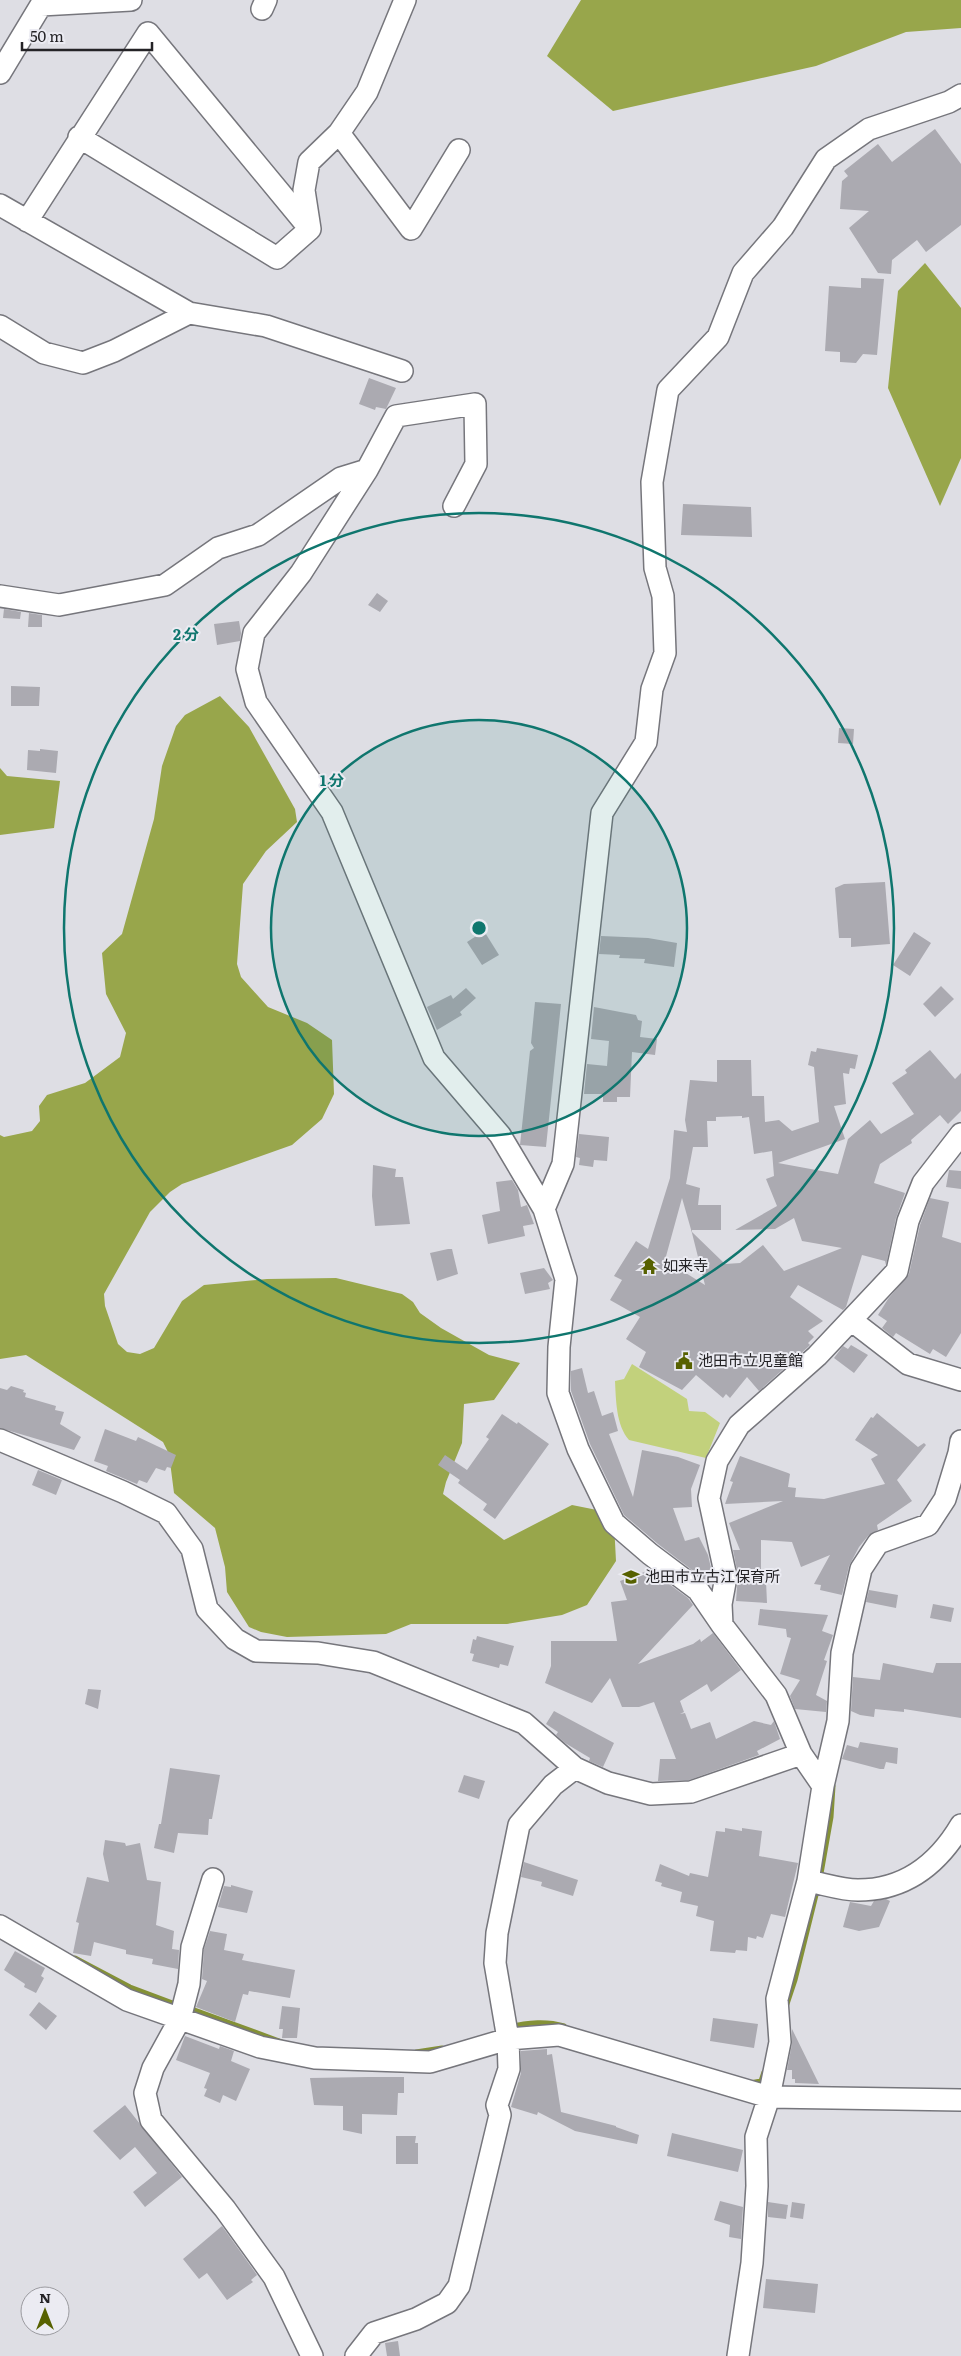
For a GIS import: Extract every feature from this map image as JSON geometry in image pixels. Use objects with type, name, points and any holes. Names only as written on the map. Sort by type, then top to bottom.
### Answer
[{"type":"street","points":[[0,73],[41,5],[131,0]]},
{"type":"street","points":[[310,229],[304,190],[309,162],[339,133],[367,92],[405,0]]},
{"type":"street","points":[[27,221],[148,33],[310,229]]},
{"type":"street","points":[[544,1209],[563,1164],[602,813],[646,742],[652,690],[666,653],[663,596],[655,568],[652,482],[668,390],[718,337],[743,273],[782,227],[826,159],[868,129],[948,102],[961,95]]},
{"type":"street","points":[[339,133],[411,229],[459,150]]},
{"type":"street","points":[[80,137],[277,258],[310,229]]},
{"type":"street","points":[[0,205],[189,313],[266,326],[402,371]]},
{"type":"street","points":[[0,326],[44,353],[84,363],[114,351],[189,313]]},
{"type":"street","points":[[454,506],[476,464],[475,404],[396,416],[368,470],[302,573],[254,633],[247,669],[256,702],[332,812],[434,1058],[500,1135],[544,1209],[566,1279],[559,1347],[558,1393],[578,1449],[614,1523],[650,1554],[698,1590],[722,1625],[776,1695],[801,1754],[823,1786]]},
{"type":"street","points":[[0,596],[59,604],[165,585],[218,548],[258,535],[341,478],[368,470]]},
{"type":"street","points":[[722,1625],[721,1604],[726,1577],[709,1498],[718,1461],[739,1425],[817,1356],[897,1271],[908,1221],[923,1183],[961,1134]]},
{"type":"street","points":[[923,1183],[933,1181],[961,1158]]},
{"type":"street","points":[[851,1320],[908,1364],[961,1380]]},
{"type":"street","points":[[0,1440],[123,1492],[166,1513],[192,1549],[208,1609],[235,1639],[256,1651],[318,1653],[373,1662],[524,1723],[575,1768],[608,1784],[651,1794],[691,1792],[801,1754]]},
{"type":"street","points":[[738,2356],[752,2263],[757,2186],[756,2138],[769,2096],[780,2042],[777,1999],[808,1881],[823,1786],[838,1721],[842,1653],[861,1570],[878,1543],[928,1524],[945,1499],[960,1453],[961,1441]]},
{"type":"street","points":[[356,2356],[374,2333],[416,2319],[447,2302],[459,2286],[500,2115],[497,2106],[509,2069],[508,2039],[496,1963],[497,1933],[519,1825],[553,1785],[575,1768]]},
{"type":"street","points":[[808,1881],[858,1890],[900,1884],[930,1864],[952,1840],[961,1825]]},
{"type":"street","points":[[213,1879],[192,1947],[189,1984],[180,2019],[153,2068],[145,2093],[151,2120],[226,2209],[274,2277],[312,2356]]},
{"type":"street","points":[[0,1926],[127,2000],[260,2047],[314,2058],[430,2062],[508,2039],[559,2036],[769,2096],[961,2100]]},
{"type":"green space","points":[[581,0],[961,0],[961,28],[906,32],[816,66],[613,111],[547,56]]},
{"type":"green space","points":[[925,263],[961,308],[961,458],[940,506],[888,388],[898,291]]},
{"type":"green space","points":[[220,696],[249,727],[295,809],[297,822],[266,851],[243,884],[237,964],[241,977],[268,1007],[307,1023],[332,1040],[334,1094],[322,1119],[292,1145],[182,1184],[170,1192],[150,1212],[104,1294],[105,1306],[118,1344],[127,1352],[140,1354],[154,1348],[182,1301],[204,1285],[267,1279],[336,1278],[402,1294],[413,1302],[420,1313],[441,1328],[489,1355],[520,1363],[494,1400],[464,1404],[462,1443],[443,1494],[504,1540],[572,1505],[597,1510],[614,1523],[616,1561],[587,1605],[562,1615],[507,1624],[411,1624],[386,1634],[287,1637],[261,1632],[249,1627],[227,1592],[225,1567],[215,1528],[174,1493],[169,1454],[163,1442],[26,1355],[0,1359],[0,1135],[4,1137],[32,1131],[40,1121],[39,1106],[47,1095],[85,1083],[120,1057],[126,1033],[106,994],[102,953],[122,934],[154,819],[162,766],[176,726],[185,715]]},
{"type":"green space","points":[[0,768],[7,776],[60,781],[54,828],[0,835]]},
{"type":"green space","points":[[632,1364],[687,1399],[689,1411],[705,1412],[720,1423],[706,1458],[629,1440],[619,1420],[615,1381],[624,1379]]},
{"type":"building","points":[[935,129],[961,164],[961,225],[926,252],[917,240],[892,260],[891,274],[878,273],[849,228],[869,211],[840,209],[842,181],[848,176],[844,171],[878,144],[892,162]]},
{"type":"building","points":[[861,278],[884,279],[877,355],[863,354],[856,363],[840,362],[840,352],[825,351],[829,286],[861,288]]},
{"type":"building","points":[[369,378],[396,388],[386,409],[376,407],[375,410],[359,404]]},
{"type":"building","points":[[683,504],[751,507],[752,537],[681,535]]},
{"type":"building","points":[[377,593],[388,601],[380,612],[368,605]]},
{"type":"building","points":[[4,609],[21,612],[20,619],[3,618]]},
{"type":"building","points":[[29,613],[42,615],[42,627],[28,627]]},
{"type":"building","points":[[239,621],[240,641],[217,645],[214,624]]},
{"type":"building","points":[[11,686],[40,687],[39,706],[11,706]]},
{"type":"building","points":[[839,728],[854,729],[853,744],[838,743]]},
{"type":"building","points":[[40,749],[58,751],[56,773],[27,770],[28,750],[40,751]]},
{"type":"building","points":[[885,882],[890,944],[851,947],[851,938],[839,938],[835,888],[844,884]]},
{"type":"building","points":[[484,931],[499,955],[482,965],[467,942]]},
{"type":"building","points":[[914,932],[931,943],[910,976],[893,965]]},
{"type":"building","points":[[601,936],[648,938],[677,943],[674,967],[644,963],[645,959],[619,958],[620,955],[599,954]]},
{"type":"building","points":[[941,986],[954,999],[935,1017],[923,1004]]},
{"type":"building","points":[[466,988],[476,998],[460,1012],[462,1015],[437,1030],[427,1007],[451,995],[453,999]]},
{"type":"building","points":[[535,1002],[561,1004],[546,1147],[520,1145],[530,1051],[534,1048],[531,1043]]},
{"type":"building","points":[[594,1007],[636,1015],[638,1020],[642,1021],[640,1037],[657,1039],[655,1055],[632,1052],[630,1097],[617,1097],[617,1102],[603,1102],[603,1094],[584,1094],[587,1064],[607,1066],[609,1041],[591,1039]]},
{"type":"building","points":[[817,1048],[858,1055],[855,1069],[850,1068],[849,1074],[843,1073],[846,1104],[834,1106],[845,1139],[778,1163],[838,1174],[848,1139],[870,1120],[881,1134],[914,1114],[892,1083],[907,1073],[905,1070],[930,1050],[955,1079],[961,1073],[961,1111],[948,1124],[940,1115],[911,1140],[912,1143],[880,1164],[874,1183],[905,1193],[896,1218],[886,1265],[885,1261],[862,1255],[846,1307],[843,1310],[798,1285],[790,1297],[823,1321],[808,1331],[814,1337],[808,1343],[810,1345],[759,1391],[747,1377],[730,1398],[726,1394],[723,1398],[696,1375],[682,1390],[639,1367],[646,1352],[626,1339],[640,1317],[610,1300],[622,1280],[614,1276],[636,1241],[648,1249],[670,1178],[674,1130],[687,1132],[685,1120],[690,1080],[717,1082],[717,1060],[751,1060],[752,1096],[764,1096],[765,1122],[779,1120],[792,1131],[819,1122],[814,1067],[808,1065],[811,1051],[816,1052]],"holes":[[[742,1116],[742,1118],[749,1117],[754,1154],[772,1151],[774,1176],[766,1179],[777,1206],[735,1230],[775,1229],[794,1218],[802,1241],[842,1248],[784,1271],[763,1245],[740,1263],[725,1264],[692,1232],[692,1230],[721,1230],[721,1205],[698,1205],[700,1188],[686,1184],[693,1147],[708,1147],[707,1121],[716,1121],[716,1117]],[[682,1198],[692,1233],[705,1285],[665,1260]]]},
{"type":"building","points":[[579,1134],[609,1137],[607,1161],[594,1160],[593,1167],[579,1165],[580,1158],[576,1157]]},
{"type":"building","points":[[373,1165],[396,1169],[395,1177],[403,1177],[410,1224],[375,1226],[372,1196]]},
{"type":"building","points":[[949,1170],[961,1171],[961,1189],[946,1187]]},
{"type":"building","points":[[512,1180],[518,1190],[521,1207],[527,1205],[534,1224],[523,1226],[525,1236],[488,1244],[482,1215],[500,1211],[496,1182]]},
{"type":"building","points":[[930,1198],[949,1202],[942,1237],[961,1243],[961,1333],[946,1357],[933,1349],[930,1354],[896,1333],[893,1337],[882,1328],[887,1321],[878,1315],[888,1299],[909,1274],[920,1225]]},
{"type":"building","points":[[452,1249],[458,1274],[437,1281],[430,1253]]},
{"type":"building","points":[[544,1268],[553,1280],[548,1283],[550,1289],[525,1294],[520,1273]]},
{"type":"building","points":[[851,1345],[868,1355],[854,1373],[834,1358],[843,1346],[848,1349]]},
{"type":"building","points":[[582,1368],[588,1393],[594,1391],[602,1416],[613,1412],[618,1431],[609,1434],[633,1497],[642,1450],[678,1457],[700,1465],[691,1489],[692,1507],[673,1508],[685,1541],[699,1537],[708,1555],[713,1577],[705,1580],[624,1515],[590,1444],[571,1391],[571,1371]]},
{"type":"building","points":[[11,1386],[24,1390],[23,1392],[26,1393],[25,1397],[56,1406],[55,1410],[64,1412],[60,1424],[81,1437],[74,1450],[0,1428],[0,1388],[7,1390]]},
{"type":"building","points":[[877,1413],[918,1447],[924,1443],[926,1445],[897,1480],[912,1501],[877,1525],[878,1530],[868,1536],[859,1547],[849,1566],[842,1595],[820,1590],[821,1585],[814,1584],[830,1555],[801,1567],[792,1542],[761,1540],[761,1581],[766,1581],[767,1603],[736,1601],[738,1575],[733,1550],[740,1550],[729,1523],[783,1501],[725,1504],[733,1482],[730,1481],[740,1456],[790,1474],[788,1487],[796,1488],[795,1497],[824,1499],[885,1484],[871,1459],[878,1455],[855,1440],[871,1417],[873,1418]]},
{"type":"building","points":[[502,1414],[517,1424],[518,1422],[549,1444],[495,1519],[483,1510],[487,1504],[458,1483],[460,1480],[438,1465],[445,1455],[467,1470],[489,1439],[486,1437]]},
{"type":"building","points":[[105,1429],[136,1441],[138,1437],[176,1455],[171,1468],[167,1467],[165,1471],[156,1468],[147,1483],[139,1480],[137,1484],[106,1471],[108,1466],[94,1461]]},
{"type":"building","points":[[38,1470],[62,1480],[56,1495],[32,1485]]},
{"type":"building","points":[[650,1570],[688,1598],[693,1605],[638,1664],[693,1644],[700,1639],[701,1642],[713,1633],[741,1670],[711,1692],[707,1684],[680,1701],[684,1712],[680,1714],[685,1713],[691,1729],[710,1722],[716,1739],[754,1721],[771,1725],[774,1721],[780,1739],[757,1751],[759,1755],[689,1780],[658,1781],[660,1759],[676,1759],[654,1702],[639,1707],[622,1707],[610,1678],[592,1703],[545,1683],[551,1666],[551,1641],[617,1641],[611,1602],[627,1600],[620,1581]]},
{"type":"building","points":[[869,1590],[898,1595],[896,1608],[866,1602]]},
{"type":"building","points":[[933,1604],[954,1608],[951,1622],[930,1618]]},
{"type":"building","points":[[760,1609],[828,1615],[822,1631],[833,1635],[824,1660],[827,1661],[816,1695],[827,1701],[826,1712],[795,1709],[790,1696],[800,1680],[780,1674],[791,1638],[787,1637],[786,1629],[758,1625]]},
{"type":"building","points":[[477,1636],[514,1646],[508,1666],[500,1664],[499,1668],[472,1661],[474,1654],[470,1653],[473,1639],[476,1640]]},
{"type":"building","points":[[883,1663],[933,1673],[936,1663],[961,1663],[961,1718],[904,1709],[904,1712],[875,1709],[874,1717],[860,1715],[851,1711],[853,1677],[880,1680]]},
{"type":"building","points":[[88,1689],[101,1690],[98,1709],[85,1704]]},
{"type":"building","points":[[554,1711],[614,1743],[603,1767],[589,1761],[590,1758],[565,1743],[556,1735],[558,1732],[546,1724]]},
{"type":"building","points":[[860,1742],[898,1748],[897,1764],[886,1762],[884,1769],[880,1769],[842,1759],[847,1745],[858,1748]]},
{"type":"building","points":[[170,1768],[220,1775],[212,1819],[209,1819],[208,1835],[178,1833],[174,1853],[154,1848],[159,1824],[161,1824]]},
{"type":"building","points":[[464,1775],[485,1781],[479,1799],[458,1792]]},
{"type":"building","points":[[725,1828],[742,1831],[742,1828],[762,1831],[759,1856],[798,1863],[785,1917],[771,1914],[763,1938],[757,1936],[756,1939],[748,1937],[747,1951],[736,1950],[735,1953],[710,1951],[714,1921],[696,1916],[698,1906],[680,1902],[682,1892],[661,1886],[662,1883],[655,1881],[660,1864],[689,1876],[690,1873],[708,1877],[716,1831],[725,1832]]},
{"type":"building","points":[[105,1840],[125,1843],[126,1846],[140,1843],[147,1880],[161,1882],[156,1925],[174,1931],[172,1949],[179,1950],[178,1969],[152,1964],[153,1959],[126,1954],[126,1950],[94,1942],[91,1956],[73,1953],[79,1923],[76,1922],[87,1877],[109,1882],[103,1854]]},
{"type":"building","points":[[524,1862],[578,1880],[573,1896],[541,1886],[542,1882],[521,1877]]},
{"type":"building","points":[[231,1885],[253,1891],[247,1913],[218,1907],[224,1886],[231,1887]]},
{"type":"building","points":[[886,1899],[890,1901],[879,1927],[859,1931],[843,1927],[850,1902],[871,1906],[874,1901]]},
{"type":"building","points":[[210,1931],[227,1934],[224,1950],[244,1954],[242,1960],[295,1970],[290,1998],[249,1991],[248,1995],[243,1994],[235,2022],[196,2007],[207,1981],[202,1979],[204,1949]]},
{"type":"building","points":[[15,1951],[45,1968],[41,1976],[44,1978],[36,1993],[24,1987],[25,1984],[4,1970]]},
{"type":"building","points":[[39,2002],[57,2016],[46,2030],[29,2015]]},
{"type":"building","points":[[282,2006],[300,2008],[297,2038],[282,2038],[283,2029],[279,2029]]},
{"type":"building","points":[[713,2018],[758,2024],[754,2048],[710,2041]]},
{"type":"building","points":[[792,2029],[819,2084],[795,2083],[795,2079],[792,2079],[792,2070],[787,2070],[792,2044]]},
{"type":"building","points":[[185,2036],[219,2049],[220,2046],[234,2051],[231,2061],[250,2069],[236,2101],[223,2095],[220,2103],[204,2096],[207,2089],[204,2088],[210,2073],[176,2060]]},
{"type":"building","points":[[547,2049],[547,2055],[552,2054],[561,2112],[616,2126],[639,2135],[637,2144],[575,2131],[538,2112],[537,2115],[511,2107],[521,2073],[521,2051]]},
{"type":"building","points":[[404,2077],[404,2093],[398,2093],[397,2115],[362,2114],[362,2134],[343,2130],[343,2106],[314,2105],[310,2078]]},
{"type":"building","points":[[125,2105],[182,2177],[145,2207],[133,2192],[157,2173],[135,2147],[120,2160],[93,2131]]},
{"type":"building","points":[[672,2133],[743,2150],[738,2172],[667,2156]]},
{"type":"building","points":[[396,2136],[416,2136],[418,2164],[396,2164]]},
{"type":"building","points":[[720,2201],[743,2207],[741,2239],[729,2237],[730,2225],[714,2220]]},
{"type":"building","points":[[768,2202],[788,2205],[786,2219],[768,2217]]},
{"type":"building","points":[[792,2202],[805,2204],[803,2219],[790,2217]]},
{"type":"building","points":[[222,2226],[257,2275],[251,2280],[253,2282],[227,2300],[207,2273],[199,2279],[183,2259]]},
{"type":"building","points":[[766,2279],[818,2284],[815,2313],[763,2308]]},
{"type":"building","points":[[398,2341],[400,2356],[387,2356],[385,2343]]},
{"type":"waterway","points":[[820,1879],[831,1817],[833,1786]]},
{"type":"waterway","points":[[786,2007],[795,1980],[818,1887]]},
{"type":"waterway","points":[[75,1958],[130,1987],[178,2005]]},
{"type":"waterway","points":[[189,2008],[282,2042]]},
{"type":"waterway","points":[[511,2027],[538,2023],[564,2026]]},
{"type":"waterway","points":[[416,2052],[442,2048]]},
{"type":"waterway","points":[[750,2083],[761,2081],[764,2072]]},
{"type":"place","name":"如来寺","points":[[649,1266]]},
{"type":"place","name":"池田市立児童館","points":[[684,1361]]},
{"type":"place","name":"池田市立古江保育所","points":[[631,1577]]}]
